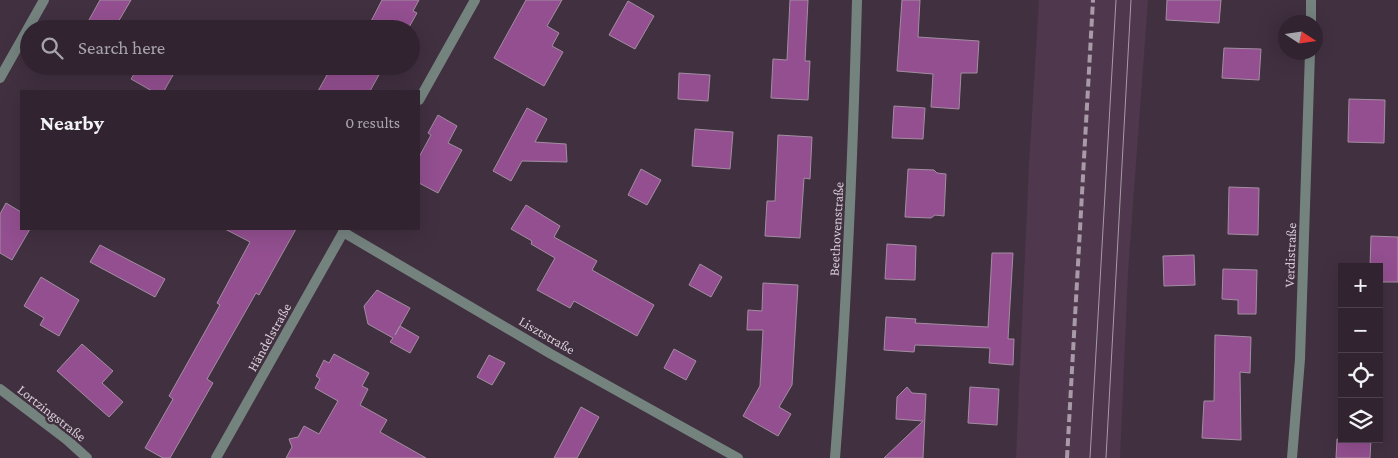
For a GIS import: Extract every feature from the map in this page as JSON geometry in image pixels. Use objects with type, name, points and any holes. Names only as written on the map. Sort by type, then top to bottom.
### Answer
[{"type":"street","points":[[33,20],[44,0]]},
{"type":"street","points":[[420,98],[475,0]]},
{"type":"street","name":"Beethovenstraße","points":[[835,458],[843,358],[852,183],[857,0]]},
{"type":"street","points":[[1311,0],[1311,15]]},
{"type":"street","points":[[0,78],[20,43]]},
{"type":"street","name":"Verdistraße","points":[[1292,458],[1300,359],[1310,60]]},
{"type":"street","name":"Händelstraße","points":[[216,458],[344,231]]},
{"type":"street","name":"Lisztstraße","points":[[344,231],[551,354],[738,458]]},
{"type":"street","name":"Lortzingstraße","points":[[0,389],[66,439],[87,458]]},
{"type":"shaded area","points":[[1039,0],[1148,0],[1128,272],[1120,458],[1016,458],[1029,164]]},
{"type":"building","points":[[100,0],[131,0],[119,20],[89,20]]},
{"type":"building","points":[[382,0],[419,0],[413,11],[417,13],[413,20],[372,20]]},
{"type":"building","points":[[526,0],[562,0],[547,26],[559,33],[552,46],[563,52],[544,86],[494,58]]},
{"type":"building","points":[[790,0],[808,0],[805,61],[810,61],[808,100],[771,98],[773,59],[787,60]]},
{"type":"building","points":[[902,0],[920,0],[918,37],[979,41],[977,73],[961,73],[959,109],[931,107],[933,74],[897,71]]},
{"type":"building","points":[[1167,0],[1221,0],[1219,23],[1166,20]]},
{"type":"building","points":[[628,1],[654,16],[635,49],[609,35]]},
{"type":"building","points":[[1224,48],[1261,49],[1259,80],[1222,78]]},
{"type":"building","points":[[679,73],[710,75],[708,101],[678,99]]},
{"type":"building","points":[[133,75],[173,75],[165,90],[150,90],[131,79]]},
{"type":"building","points":[[327,75],[379,75],[371,90],[319,90]]},
{"type":"building","points":[[1349,99],[1385,100],[1384,143],[1348,142]]},
{"type":"building","points":[[894,106],[925,108],[923,139],[892,138]]},
{"type":"building","points":[[527,108],[547,119],[535,142],[566,144],[567,162],[522,161],[511,181],[493,171]]},
{"type":"building","points":[[438,115],[457,126],[448,143],[462,150],[438,193],[420,184],[420,155],[431,135],[428,133]]},
{"type":"building","points":[[695,129],[733,132],[730,169],[692,166]]},
{"type":"building","points":[[778,135],[812,137],[810,179],[804,178],[800,238],[765,236],[767,201],[775,201]]},
{"type":"building","points":[[641,169],[661,180],[647,205],[628,195]]},
{"type":"building","points":[[908,169],[934,170],[937,173],[946,174],[944,216],[935,215],[931,218],[905,217]]},
{"type":"building","points":[[1229,187],[1259,188],[1258,235],[1228,234]]},
{"type":"building","points":[[6,203],[20,211],[20,230],[29,230],[12,260],[0,253],[0,214]]},
{"type":"building","points":[[526,205],[560,226],[554,237],[597,261],[592,270],[654,305],[637,336],[574,301],[570,308],[537,290],[555,258],[531,244],[532,241],[511,229]]},
{"type":"building","points":[[227,230],[295,230],[259,295],[256,293],[207,379],[213,383],[170,458],[163,458],[145,448],[173,399],[169,396],[220,305],[217,303],[250,242]]},
{"type":"building","points":[[1371,236],[1398,237],[1398,282],[1383,282],[1383,263],[1370,263]]},
{"type":"building","points":[[887,244],[916,246],[915,280],[885,279]]},
{"type":"building","points":[[100,245],[165,279],[155,297],[90,262]]},
{"type":"building","points":[[992,253],[1013,253],[1008,339],[1014,339],[1013,365],[989,363],[990,348],[915,345],[914,352],[884,350],[886,317],[916,319],[915,323],[988,327]]},
{"type":"building","points":[[1194,255],[1195,285],[1164,286],[1163,256]]},
{"type":"building","points":[[700,264],[722,277],[711,297],[689,285]]},
{"type":"building","points":[[1223,269],[1257,270],[1256,314],[1238,314],[1238,300],[1222,299]]},
{"type":"building","points":[[41,277],[79,300],[59,336],[40,325],[44,318],[24,306]]},
{"type":"building","points":[[763,283],[798,285],[792,385],[779,407],[791,414],[778,436],[743,416],[760,386],[763,330],[747,330],[748,310],[762,311]]},
{"type":"building","points":[[377,290],[410,308],[400,326],[419,337],[410,353],[390,342],[393,338],[368,324],[364,306]]},
{"type":"building","points":[[1215,335],[1251,337],[1250,373],[1240,372],[1241,440],[1202,438],[1204,401],[1214,401]]},
{"type":"building","points":[[82,344],[113,371],[102,383],[123,402],[109,417],[57,371]]},
{"type":"building","points":[[674,349],[696,361],[686,380],[664,368]]},
{"type":"building","points":[[334,354],[369,373],[362,386],[368,389],[360,405],[387,420],[380,432],[426,458],[286,458],[292,447],[289,439],[298,437],[304,426],[319,434],[338,401],[315,388],[320,379],[316,376],[324,360],[329,363]]},
{"type":"building","points":[[489,355],[505,363],[492,385],[477,377]]},
{"type":"building","points":[[907,387],[912,393],[926,394],[923,458],[884,458],[923,421],[896,419],[897,397]]},
{"type":"building","points":[[970,387],[999,389],[997,425],[968,423]]},
{"type":"building","points":[[581,407],[599,417],[577,458],[554,458]]},
{"type":"building","points":[[1337,439],[1338,443],[1371,443],[1370,458],[1336,458]]},
{"type":"tram line","points":[[1090,458],[1116,0]]},
{"type":"tram line","points":[[1106,458],[1131,0]]},
{"type":"railway","points":[[1067,458],[1093,0]]}]
